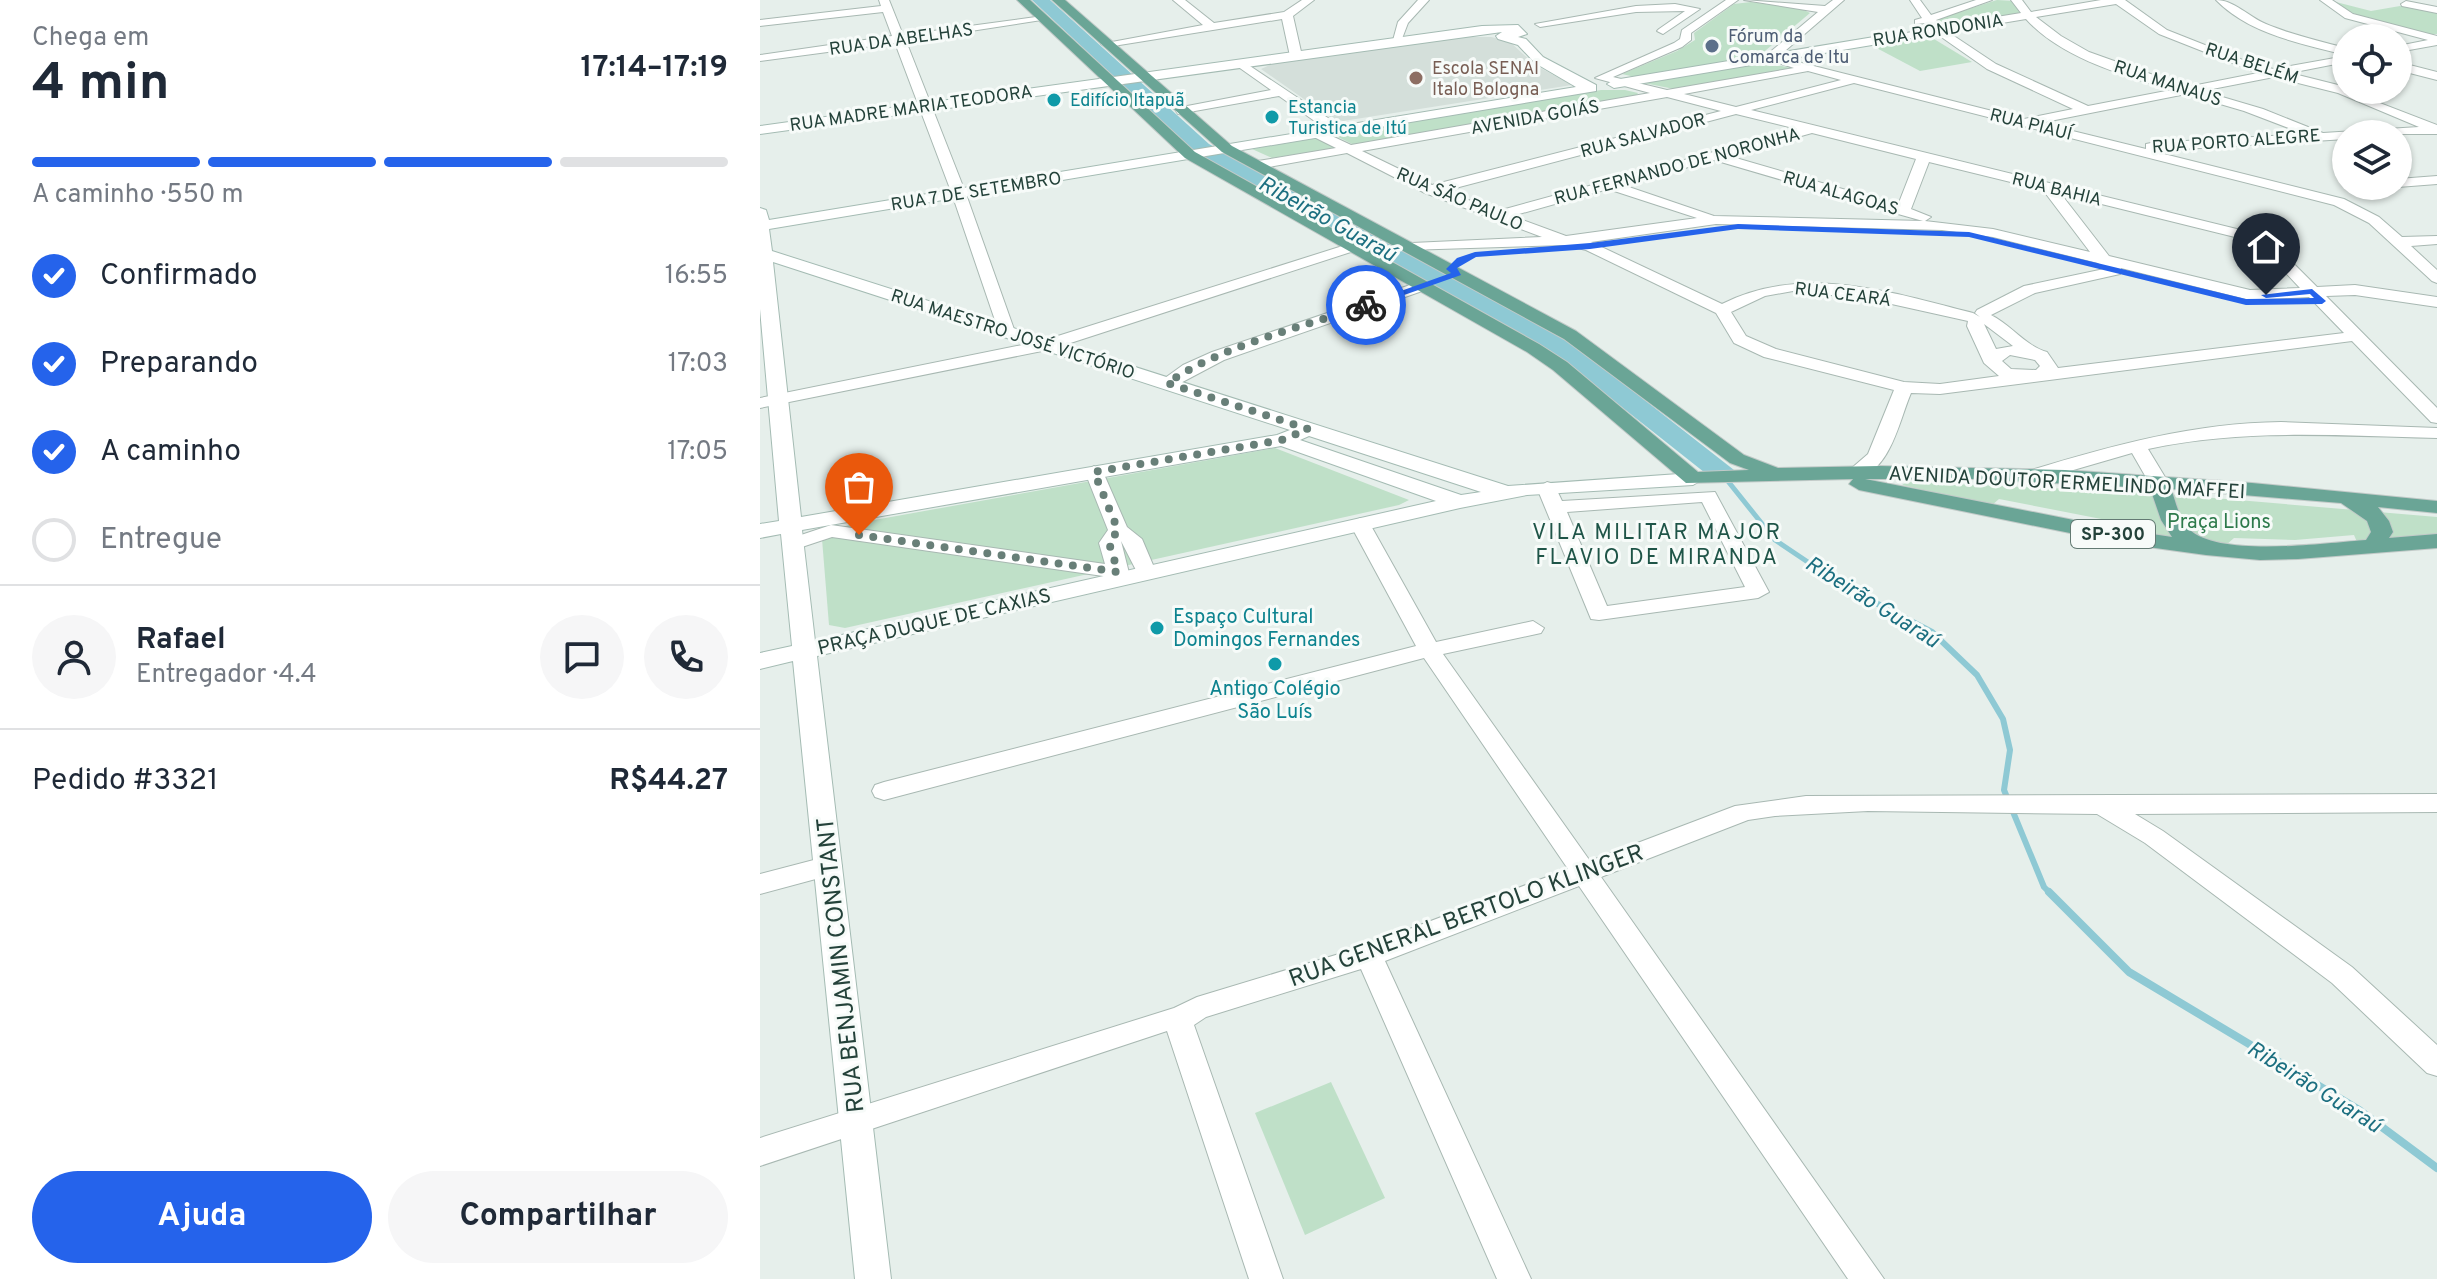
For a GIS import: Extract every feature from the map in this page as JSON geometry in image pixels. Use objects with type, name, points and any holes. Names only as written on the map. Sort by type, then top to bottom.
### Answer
[{"type":"main road","points":[[1023,0],[1194,154],[1357,246],[1443,277],[1591,349],[1738,471]]},
{"type":"main road","points":[[1058,0],[1222,150],[1258,165],[1384,236],[1412,247],[1443,277],[1703,479]]},
{"type":"main road","points":[[1357,246],[1384,236]]},
{"type":"main road","name":"AVENIDA DOUTOR ERMELINDO MAFFEI","points":[[1703,479],[1738,471],[2032,476],[2215,486],[2437,507]]},
{"type":"main road","name":"AVENIDA DOUTOR ERMELINDO MAFFEI","points":[[1788,473],[2135,538],[2206,548],[2260,553],[2437,541]]},
{"type":"main road","points":[[2158,482],[2169,508],[2170,521],[2178,532],[2206,548]]},
{"type":"main road","points":[[2169,508],[2179,498],[2215,486]]},
{"type":"main road","points":[[2344,498],[2379,520],[2381,536],[2372,547]]},
{"type":"street","points":[[1178,0],[1212,27]]},
{"type":"street","points":[[1281,0],[1290,12],[1296,56]]},
{"type":"street","points":[[1107,44],[1290,12],[1309,0]]},
{"type":"street","points":[[1396,42],[1403,22],[1424,0]]},
{"type":"street","points":[[1510,35],[1539,60],[1566,75],[1603,82],[1674,48],[1685,40],[1686,32],[1733,0]]},
{"type":"street","points":[[1749,0],[1827,10]]},
{"type":"street","points":[[1769,58],[1839,0]]},
{"type":"street","points":[[1915,0],[1926,20],[1937,30],[2009,77],[2087,110]]},
{"type":"street","points":[[1874,41],[1987,0]]},
{"type":"street","points":[[2016,0],[2025,15]]},
{"type":"street","name":"RUA RONDONIA","points":[[1804,52],[2118,0]]},
{"type":"street","name":"RUA BELÉM","points":[[2118,0],[2163,32],[2274,73],[2342,90],[2437,130]]},
{"type":"street","points":[[2221,0],[2232,11],[2285,35],[2332,48]]},
{"type":"street","points":[[2325,0],[2349,16],[2437,40]]},
{"type":"street","points":[[760,23],[885,4],[959,194],[1007,332]]},
{"type":"street","points":[[2406,4],[2437,10]]},
{"type":"street","points":[[1140,77],[1429,37],[1510,35],[1537,24],[1581,19],[1629,5],[1695,9],[1663,31]]},
{"type":"street","points":[[1412,14],[1410,30],[1429,37]]},
{"type":"street","name":"RUA MANAUS","points":[[2025,15],[2084,53],[2184,91],[2241,106],[2318,135]]},
{"type":"street","name":"RUA DA ABELHAS","points":[[760,58],[1043,19]]},
{"type":"street","points":[[2412,46],[2437,40]]},
{"type":"street","points":[[1784,45],[1804,52]]},
{"type":"street","points":[[1769,58],[1804,52]]},
{"type":"street","name":"AVENIDA GOIÁS","points":[[1194,154],[1603,82],[1640,80],[1769,58]]},
{"type":"street","name":"RUA PIAUÍ","points":[[1769,58],[2339,202],[2374,220],[2437,278]]},
{"type":"street","points":[[2023,122],[2332,62]]},
{"type":"street","points":[[1241,64],[1338,131]]},
{"type":"street","name":"AVENIDA GOIÁS","points":[[1258,165],[1812,69]]},
{"type":"street","points":[[2412,70],[2437,76]]},
{"type":"street","name":"RUA MADRE MARIA TEODORA","points":[[760,130],[1140,77]]},
{"type":"street","name":"RUA SALVADOR","points":[[1430,190],[1855,80]]},
{"type":"street","name":"RUA BAHIA","points":[[1603,82],[1669,94],[2248,236],[2272,250],[2437,418]]},
{"type":"street","points":[[1182,111],[1282,92]]},
{"type":"street","name":"RUA FERNANDO DE NORONHA","points":[[1495,216],[1813,129]]},
{"type":"street","name":"RUA PORTO ALEGRE","points":[[2130,149],[2437,130]]},
{"type":"street","name":"RUA SÃO PAULO","points":[[1319,134],[1430,190],[1565,241],[1590,246],[1722,310],[1740,339],[1751,346],[1904,387],[1940,389],[2356,336]]},
{"type":"street","name":"RUA 7 DE SETEMBRO","points":[[760,221],[959,194],[1194,154]]},
{"type":"street","name":"RUA ALAGOAS","points":[[1718,156],[1918,221]]},
{"type":"street","points":[[1918,221],[1924,156]]},
{"type":"street","points":[[2412,182],[2437,180]]},
{"type":"street","points":[[1609,185],[1706,224]]},
{"type":"street","points":[[2048,187],[2110,266]]},
{"type":"street","points":[[2293,190],[2332,187]]},
{"type":"street","points":[[760,221],[769,401],[793,534]]},
{"type":"street","points":[[1918,221],[2110,266]]},
{"type":"street","points":[[1412,247],[1565,241],[1706,224],[1918,221],[1964,228],[2246,302],[2317,296],[2435,303]]},
{"type":"street","points":[[1167,383],[1218,356],[1443,277],[1460,260],[1483,253],[1590,246],[1706,224]]},
{"type":"street","points":[[2399,242],[2437,240]]},
{"type":"street","points":[[769,401],[1046,345],[1357,246]]},
{"type":"street","name":"RUA MAESTRO JOSÉ VICTÓRIO","points":[[764,254],[1308,429]]},
{"type":"street","points":[[2416,257],[2437,257]]},
{"type":"street","points":[[1978,317],[2003,328],[2050,367],[2035,376],[2007,374],[1993,361],[1975,326],[1978,317],[2030,289],[2110,266]]},
{"type":"street","name":"RUA CEARÁ","points":[[1722,310],[1754,294],[1796,286],[1978,317]]},
{"type":"street","points":[[1974,385],[1993,361],[2007,350],[2107,367]]},
{"type":"street","points":[[1856,473],[1876,457],[1904,387]]},
{"type":"street","points":[[2032,476],[2137,446],[2259,428],[2437,433]]},
{"type":"street","points":[[760,531],[793,534],[1094,472],[1282,440],[1308,429],[1506,493]]},
{"type":"street","points":[[1282,440],[1460,502]]},
{"type":"street","points":[[2137,446],[2158,482]]},
{"type":"street","points":[[1876,457],[1885,465],[1907,474]]},
{"type":"street","points":[[1094,472],[1118,530],[1132,539],[1146,572]]},
{"type":"street","name":"PRAÇA DUQUE DE CAXIAS","points":[[1119,575],[831,531],[793,534],[805,651],[1119,575],[1146,572],[1506,493],[1551,497],[1703,479]]},
{"type":"street","points":[[1708,496],[1758,592],[1599,614],[1551,497],[1708,496]]},
{"type":"street","points":[[1360,524],[1429,650],[1867,1279]]},
{"type":"street","points":[[1118,530],[1109,543],[1119,575]]},
{"type":"street","points":[[884,791],[1429,650],[1533,628]]},
{"type":"street","points":[[760,661],[805,651]]},
{"type":"street","name":"RUA BENJAMIN CONSTANT","points":[[805,651],[873,1279]]},
{"type":"street","name":"RUA GENERAL BERTOLO KLINGER","points":[[760,1152],[1168,1019],[1178,1020],[1197,1008],[1369,956],[1744,812],[1788,804],[1839,802],[2102,806],[2437,803]]},
{"type":"street","points":[[2102,806],[2154,837],[2342,975],[2391,1017],[2437,1064]]},
{"type":"street","points":[[760,884],[829,866]]},
{"type":"street","points":[[1369,956],[1514,1279]]},
{"type":"street","points":[[1178,1020],[1266,1279]]},
{"type":"shaded area","name":"Escola SENAI Italo Bologna","points":[[1463,37],[1491,37],[1509,41],[1535,65],[1572,85],[1343,121],[1331,118],[1261,69],[1272,64]]},
{"type":"green space","points":[[1997,0],[2014,1],[2021,15],[1944,28],[1934,20]]},
{"type":"green space","points":[[2332,1],[2371,11],[2400,6],[2437,13],[2437,34],[2412,31],[2412,24],[2383,24]]},
{"type":"green space","points":[[1751,2],[1802,9],[1810,13],[1759,56],[1635,77],[1622,74],[1677,51],[1695,40],[1694,33],[1734,4]]},
{"type":"green space","points":[[1929,36],[1972,62],[1920,71],[1869,44]]},
{"type":"green space","points":[[1762,62],[1791,68],[1674,89],[1644,83]]},
{"type":"green space","points":[[1601,90],[1638,93],[1635,97],[1354,145],[1334,135]]},
{"type":"green space","points":[[1317,138],[1336,148],[1272,158],[1252,149]]},
{"type":"green space","points":[[1275,448],[1409,500],[1399,505],[845,628],[829,625],[822,539],[831,531],[852,524]]},
{"type":"green space","name":"Praça Lions","points":[[1907,482],[2143,492],[2437,517],[2437,536],[2357,542],[2354,535],[2295,540],[2234,538],[2226,545],[2160,536],[2137,526],[1999,499],[1991,506],[1902,485]]},
{"type":"green space","points":[[1331,1082],[1385,1198],[1305,1235],[1255,1113]]},
{"type":"waterway","name":"Ribeirão Guaraú","points":[[1040,0],[1202,148],[1560,346],[1719,470]]},
{"type":"waterway","name":"Ribeirão Guaraú","points":[[1719,470],[1775,540],[1845,587]]},
{"type":"waterway","name":"Ribeirão Guaraú","points":[[1845,587],[1932,632],[1977,675],[2003,719],[2010,750],[2004,790],[2044,887],[2129,972],[2359,1110],[2437,1168]]},
{"type":"way so far","points":[[859,535],[1118,572],[1109,543],[1118,530],[1094,472],[1282,440],[1308,429],[1167,383],[1218,356],[1366,305]]},
{"type":"place","name":"Fórum da Comarca de Itu","points":[[1712,46]]},
{"type":"place","name":"Escola SENAI Italo Bologna","points":[[1416,78]]},
{"type":"place","name":"Edifício Itapuã","points":[[1054,100]]},
{"type":"place","name":"Estancia Turistica de Itú","points":[[1272,117]]},
{"type":"place","name":"Espaço Cultural Domingos Fernandes","points":[[1157,628]]},
{"type":"place","name":"Antigo Colégio São Luís","points":[[1275,664]]},
{"type":"district","name":"VILA MILITAR MAJOR FLAVIO DE MIRANDA","points":[[1657,544]]},
{"type":"route","points":[[1366,305],[1458,273],[1451,269],[1460,260],[1483,253],[1590,246],[1738,226],[1954,233],[2246,302],[2322,301],[2312,291],[2266,295]]}]
